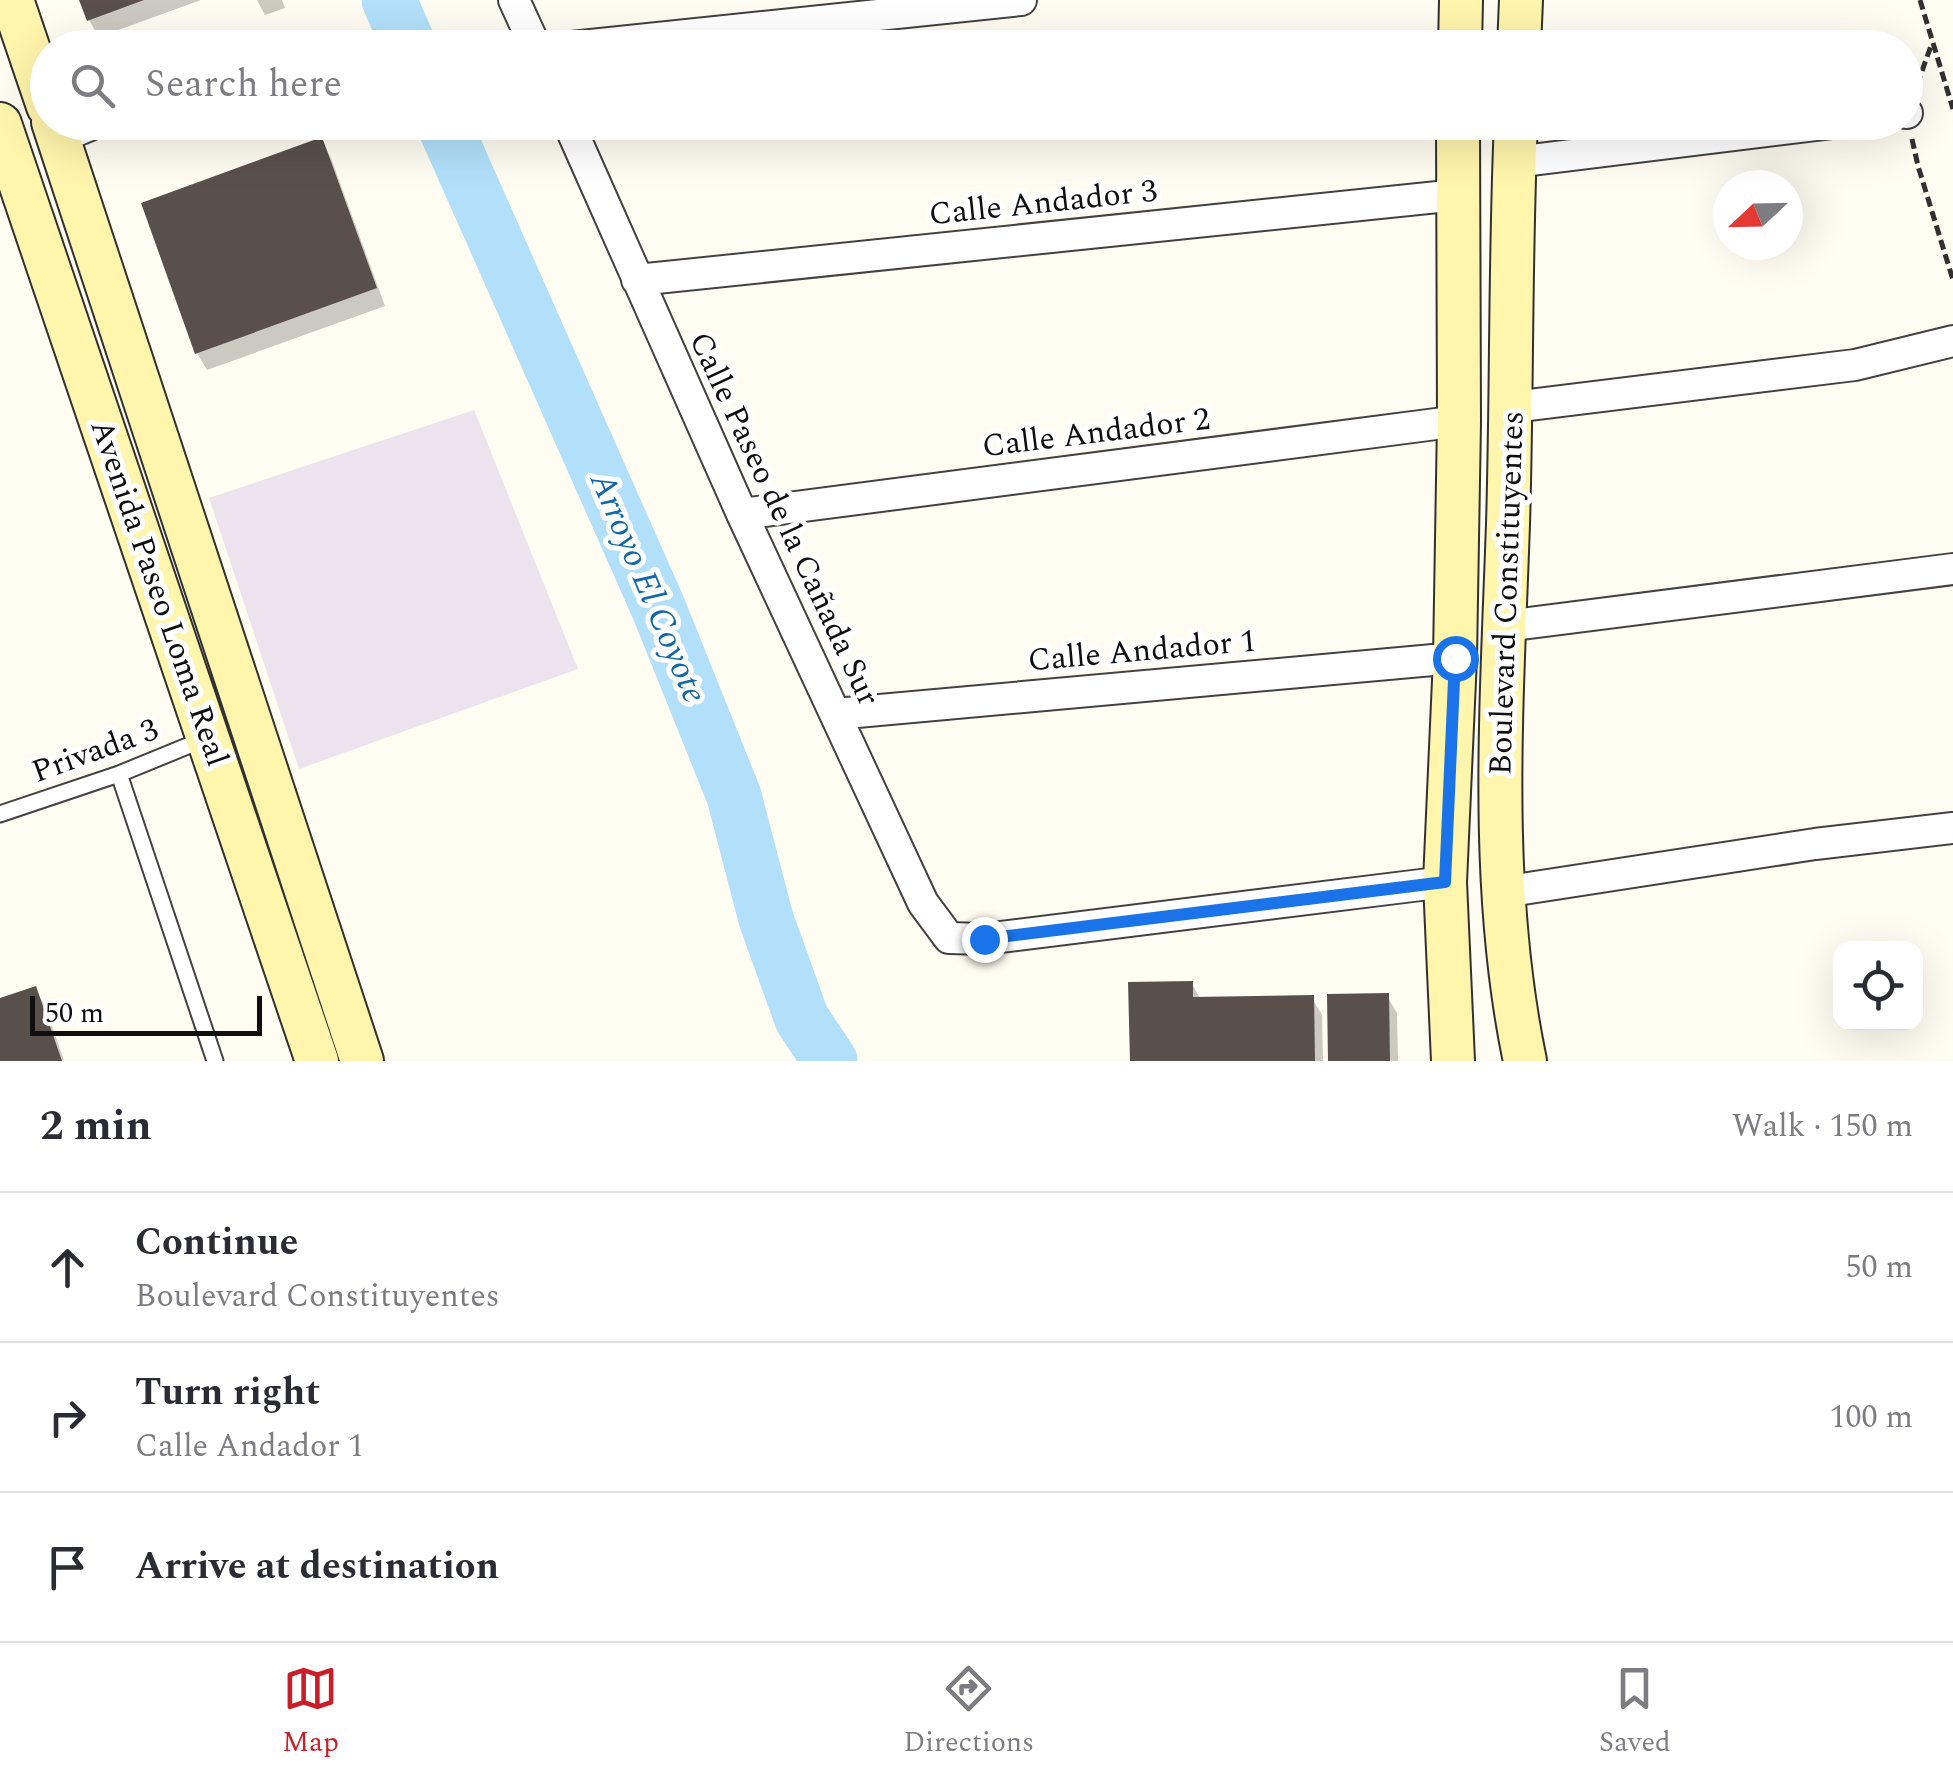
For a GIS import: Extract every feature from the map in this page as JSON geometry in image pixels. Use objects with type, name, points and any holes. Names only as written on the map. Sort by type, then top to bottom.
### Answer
[{"type":"street","name":"Avenida Paseo Loma Real","points":[[12,0],[30,54]]},
{"type":"street","points":[[514,0],[528,30]]},
{"type":"street","points":[[734,30],[1021,0]]},
{"type":"street","points":[[1460,30],[1461,0]]},
{"type":"street","points":[[1520,30],[1521,0]]},
{"type":"street","name":"Avenida Paseo Loma Real","points":[[0,124],[317,1061]]},
{"type":"street","name":"Avenida Paseo Loma Real","points":[[59,140],[362,1061]]},
{"type":"street","name":"Calle Paseo de la Cañada Sur","points":[[576,140],[742,514],[923,903],[949,938],[984,939],[1445,882]]},
{"type":"street","name":"Boulevard Constituyentes","points":[[1452,1061],[1445,882],[1455,658],[1458,140]]},
{"type":"street","points":[[1515,142],[1548,140]]},
{"type":"street","name":"Boulevard Constituyentes","points":[[1515,142],[1501,816],[1506,937],[1524,1061]]},
{"type":"street","name":"Calle Andador 3","points":[[637,280],[1457,196]]},
{"type":"street","points":[[1512,407],[1855,364],[1953,341]]},
{"type":"street","name":"Calle Andador 2","points":[[742,514],[1459,421]]},
{"type":"street","points":[[1505,626],[1953,569]]},
{"type":"street","name":"Calle Andador 1","points":[[835,714],[1455,658]]},
{"type":"street","points":[[1503,892],[1815,844],[1953,828]]},
{"type":"lane","name":"Privada 3","points":[[0,814],[119,774],[208,738]]},
{"type":"lane","points":[[119,774],[215,1061]]},
{"type":"path","points":[[1920,0],[1953,109]]},
{"type":"path","points":[[1923,67],[1932,42]]},
{"type":"path","points":[[1912,140],[1953,280]]},
{"type":"shaded area","points":[[474,410],[578,669],[299,769],[209,498]]},
{"type":"building","points":[[79,0],[144,0],[87,21]]},
{"type":"building","points":[[314,140],[323,140],[377,288],[195,354],[141,203]]},
{"type":"building","points":[[1193,981],[1193,997],[1314,995],[1315,1061],[1130,1061],[1128,982]]},
{"type":"building","points":[[36,986],[62,1061],[0,1061],[0,998]]},
{"type":"building","points":[[1389,993],[1390,1061],[1328,1061],[1327,994]]},
{"type":"waterway","name":"Arroyo El Coyote","points":[[389,0],[402,30]]},
{"type":"waterway","name":"Arroyo El Coyote","points":[[451,140],[658,607],[734,796],[766,919],[802,1019],[830,1061]]},
{"type":"route","points":[[984,939],[1445,882],[1455,658]]}]
